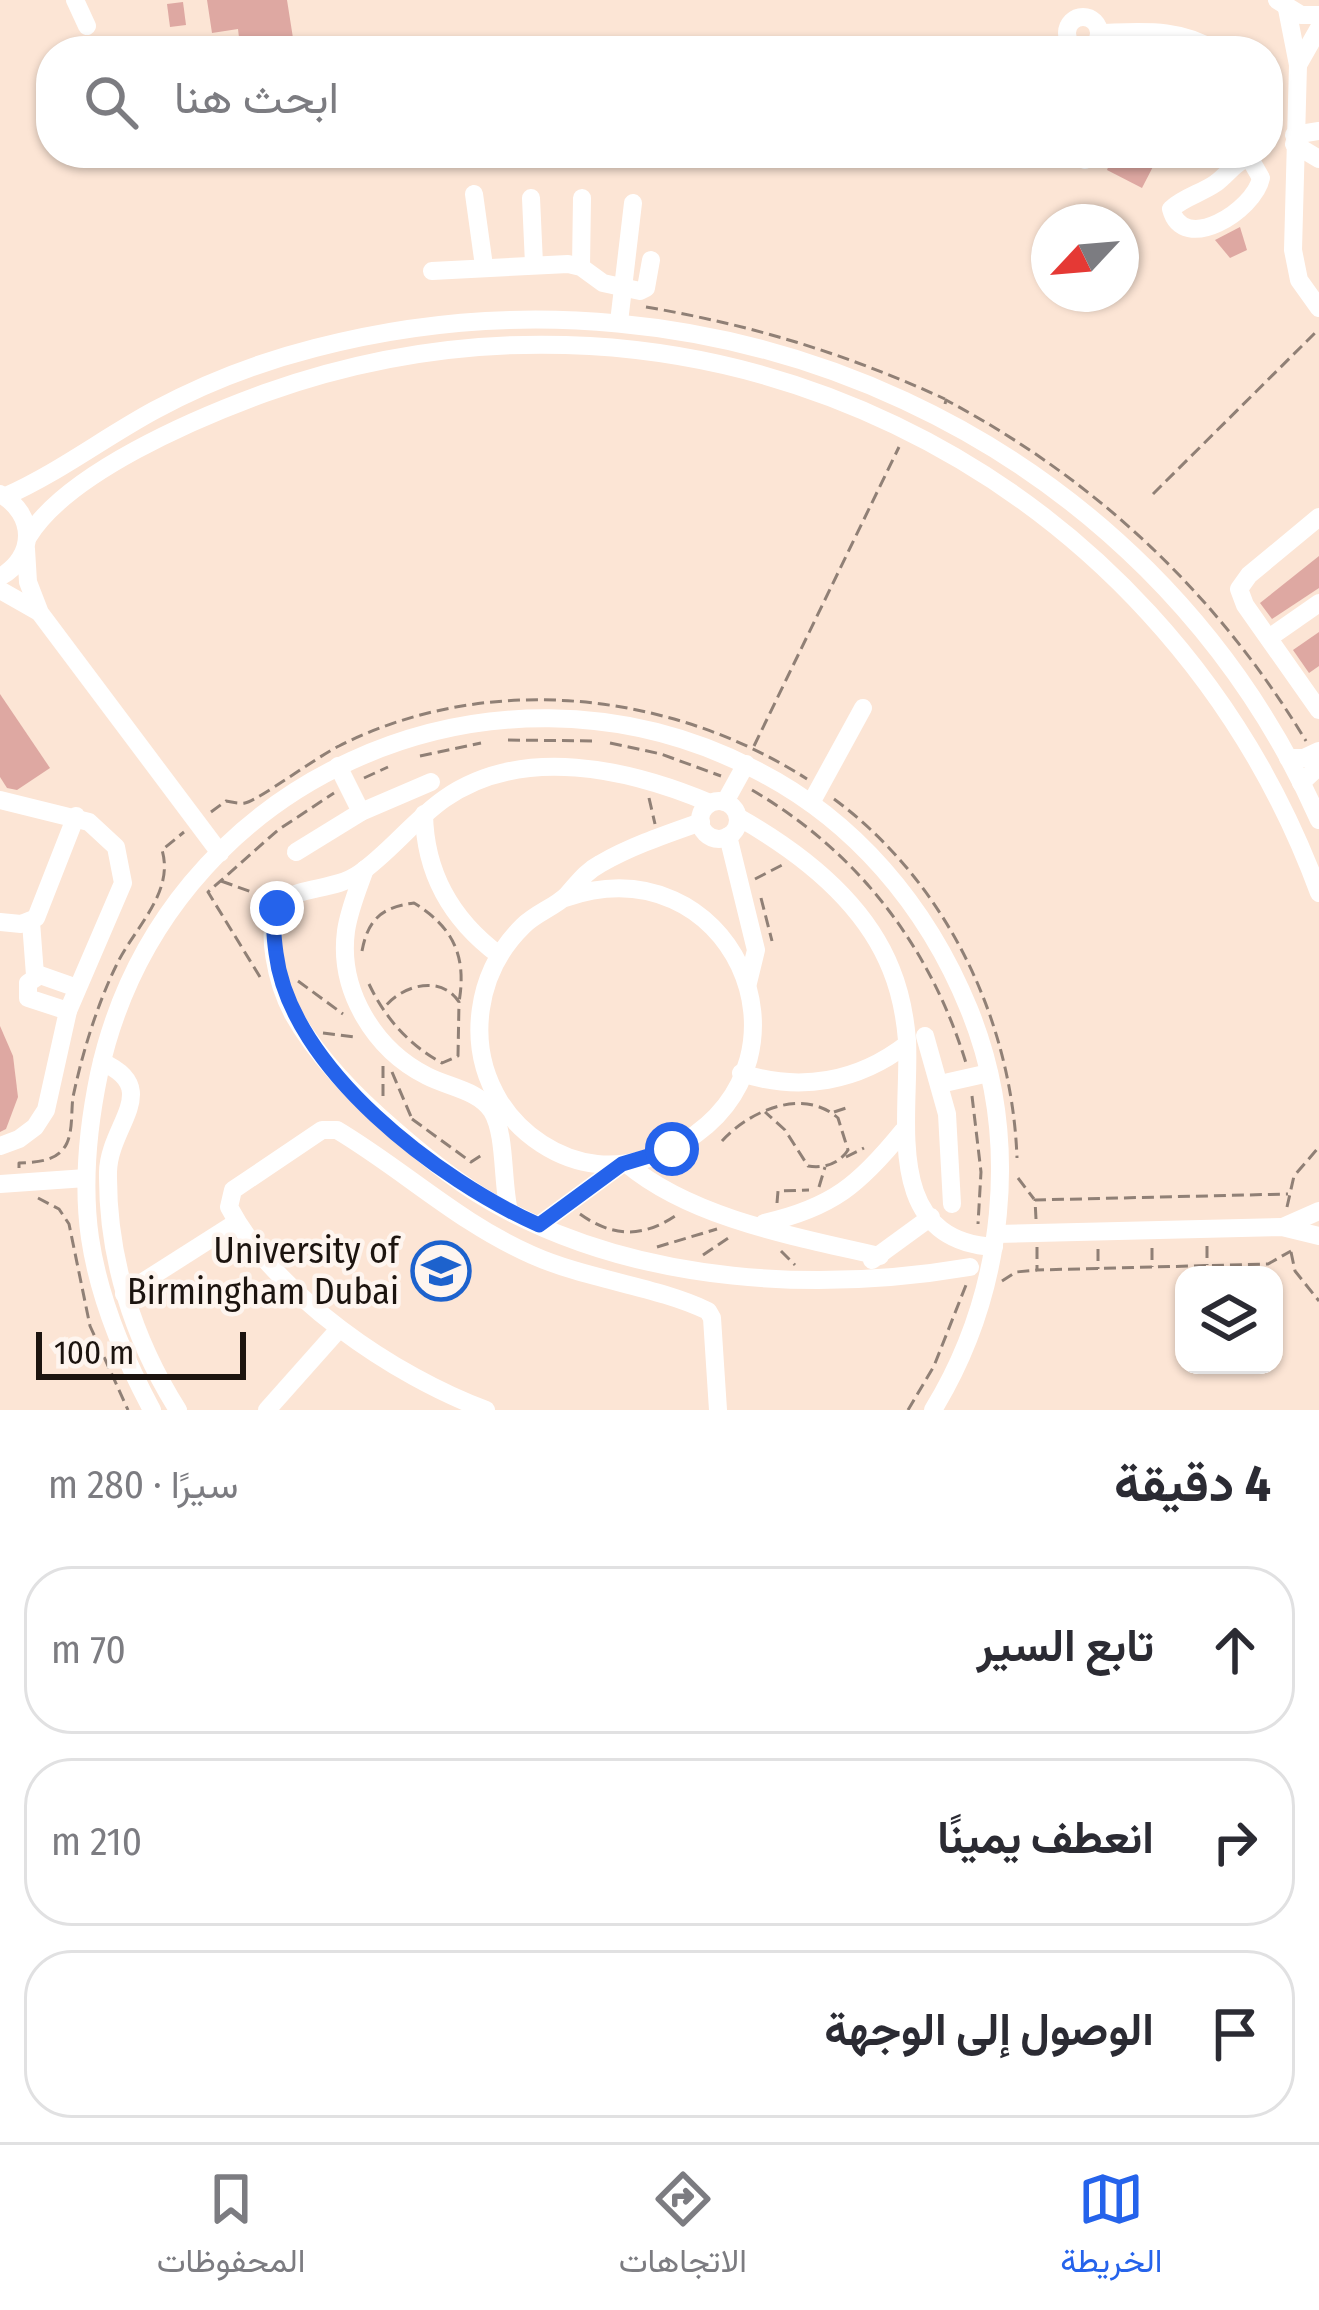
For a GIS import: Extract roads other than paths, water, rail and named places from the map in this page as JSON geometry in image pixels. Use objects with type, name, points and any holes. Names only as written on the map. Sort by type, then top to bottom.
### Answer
[{"type":"street","points":[[75,0],[87,26]]},
{"type":"street","points":[[1266,0],[1301,15],[1319,15]]},
{"type":"street","points":[[1281,3],[1298,65],[1295,265],[1307,294],[1319,308]]},
{"type":"street","points":[[1069,36],[1072,21],[1083,9],[1099,33]]},
{"type":"street","points":[[1298,65],[1319,28]]},
{"type":"street","points":[[1099,33],[1182,36]]},
{"type":"street","points":[[1294,140],[1319,131]]},
{"type":"street","points":[[1294,140],[1319,159]]},
{"type":"street","points":[[1294,169],[1319,159]]},
{"type":"street","points":[[1230,168],[1205,190],[1175,203],[1171,208],[1177,223],[1206,227],[1246,205],[1261,178],[1256,168]]},
{"type":"street","points":[[474,194],[484,266]]},
{"type":"street","points":[[531,198],[534,264]]},
{"type":"street","points":[[581,267],[582,198]]},
{"type":"street","points":[[619,322],[637,204]]},
{"type":"street","points":[[432,271],[534,264],[581,267],[603,284],[627,290],[646,288],[651,260]]},
{"type":"street","points":[[220,853],[40,613],[28,582],[27,543],[18,506],[3,495],[195,390],[313,348],[482,320],[619,322],[715,336],[812,362],[939,416],[995,449],[1080,509],[1157,580],[1228,664],[1288,758],[1319,820]]},
{"type":"street","points":[[0,578],[12,570],[50,508],[98,475],[214,413],[339,371],[454,351],[537,346],[605,348],[705,361],[804,388],[914,433],[966,461],[1047,517],[1107,568],[1149,610],[1214,691],[1262,767],[1319,893]]},
{"type":"street","points":[[1319,518],[1243,581],[1240,597],[1319,710]]},
{"type":"street","points":[[0,590],[40,613]]},
{"type":"street","points":[[1269,638],[1319,603]]},
{"type":"street","points":[[1300,684],[1319,672]]},
{"type":"street","points":[[816,796],[863,708]]},
{"type":"street","points":[[152,1410],[112,1327],[98,1278],[89,1235],[86,1178],[102,1062],[116,1017],[163,921],[220,853],[266,811],[338,766],[403,740],[464,724],[548,716],[631,725],[749,756],[816,796],[898,884],[930,929],[956,978],[989,1073],[1000,1181],[988,1242],[975,1277],[966,1348],[933,1410]]},
{"type":"street","points":[[1288,758],[1319,751]]},
{"type":"street","points":[[565,898],[595,867],[724,807],[749,756]]},
{"type":"street","points":[[338,766],[361,812]]},
{"type":"street","points":[[1301,783],[1319,766]]},
{"type":"street","points":[[952,1204],[950,1144],[940,1084],[916,1040],[879,944],[848,902],[799,856],[724,807],[644,779],[584,768],[521,770],[460,788],[365,869],[346,881],[282,901],[274,916],[278,965],[289,1005],[338,1075],[430,1159],[503,1208],[620,1253],[680,1267],[820,1279],[975,1277]]},
{"type":"street","points":[[296,852],[361,812],[430,782]]},
{"type":"street","points":[[0,785],[6,802],[76,816],[104,833],[116,848],[123,884],[68,1011],[46,1110],[19,1139],[0,1146]]},
{"type":"street","points":[[701,821],[710,836],[728,836],[736,828],[724,807]]},
{"type":"street","points":[[424,814],[426,847],[446,899],[460,921],[499,955]]},
{"type":"street","points":[[68,1011],[26,996],[28,982],[35,975],[31,922],[47,897],[76,816]]},
{"type":"street","points":[[728,836],[756,950],[748,982]]},
{"type":"street","points":[[365,869],[345,934],[350,982],[379,1039],[424,1075],[473,1095],[489,1108],[498,1126],[503,1208],[485,1233]]},
{"type":"street","points":[[626,887],[666,895],[718,929],[748,982],[752,1019],[741,1073],[725,1103],[695,1135],[658,1156],[624,1164],[582,1161],[545,1146],[524,1130],[499,1099],[483,1062],[479,1022],[485,986],[499,955],[528,921],[565,898],[626,887]]},
{"type":"street","points":[[0,922],[31,922]]},
{"type":"street","points":[[35,975],[77,988]]},
{"type":"street","points":[[741,1073],[790,1084],[824,1082],[868,1069],[916,1040]]},
{"type":"street","points":[[916,1040],[903,1131],[910,1177],[931,1217],[955,1240],[1285,1227],[1319,1236]]},
{"type":"street","points":[[102,1062],[124,1073],[132,1087],[108,1171],[124,1294],[148,1356],[178,1410]]},
{"type":"street","points":[[940,1084],[989,1073]]},
{"type":"street","points":[[486,1410],[404,1372],[339,1329],[285,1278],[238,1222],[229,1207],[232,1190],[315,1134],[329,1129],[344,1134],[485,1233],[535,1257],[708,1311],[718,1410]]},
{"type":"street","points":[[750,1222],[782,1220],[846,1193],[903,1131]]},
{"type":"street","points":[[535,1257],[541,1226],[624,1164]]},
{"type":"street","points":[[624,1164],[690,1204],[880,1256]]},
{"type":"street","points":[[17,1188],[86,1178]]},
{"type":"street","points":[[1285,1227],[1319,1211]]},
{"type":"street","points":[[820,1279],[880,1256],[931,1217]]},
{"type":"street","points":[[124,1294],[238,1222]]},
{"type":"street","points":[[267,1410],[339,1329]]},
{"type":"place","name":"University of Birmingham Dubai","points":[[441,1271]]}]
